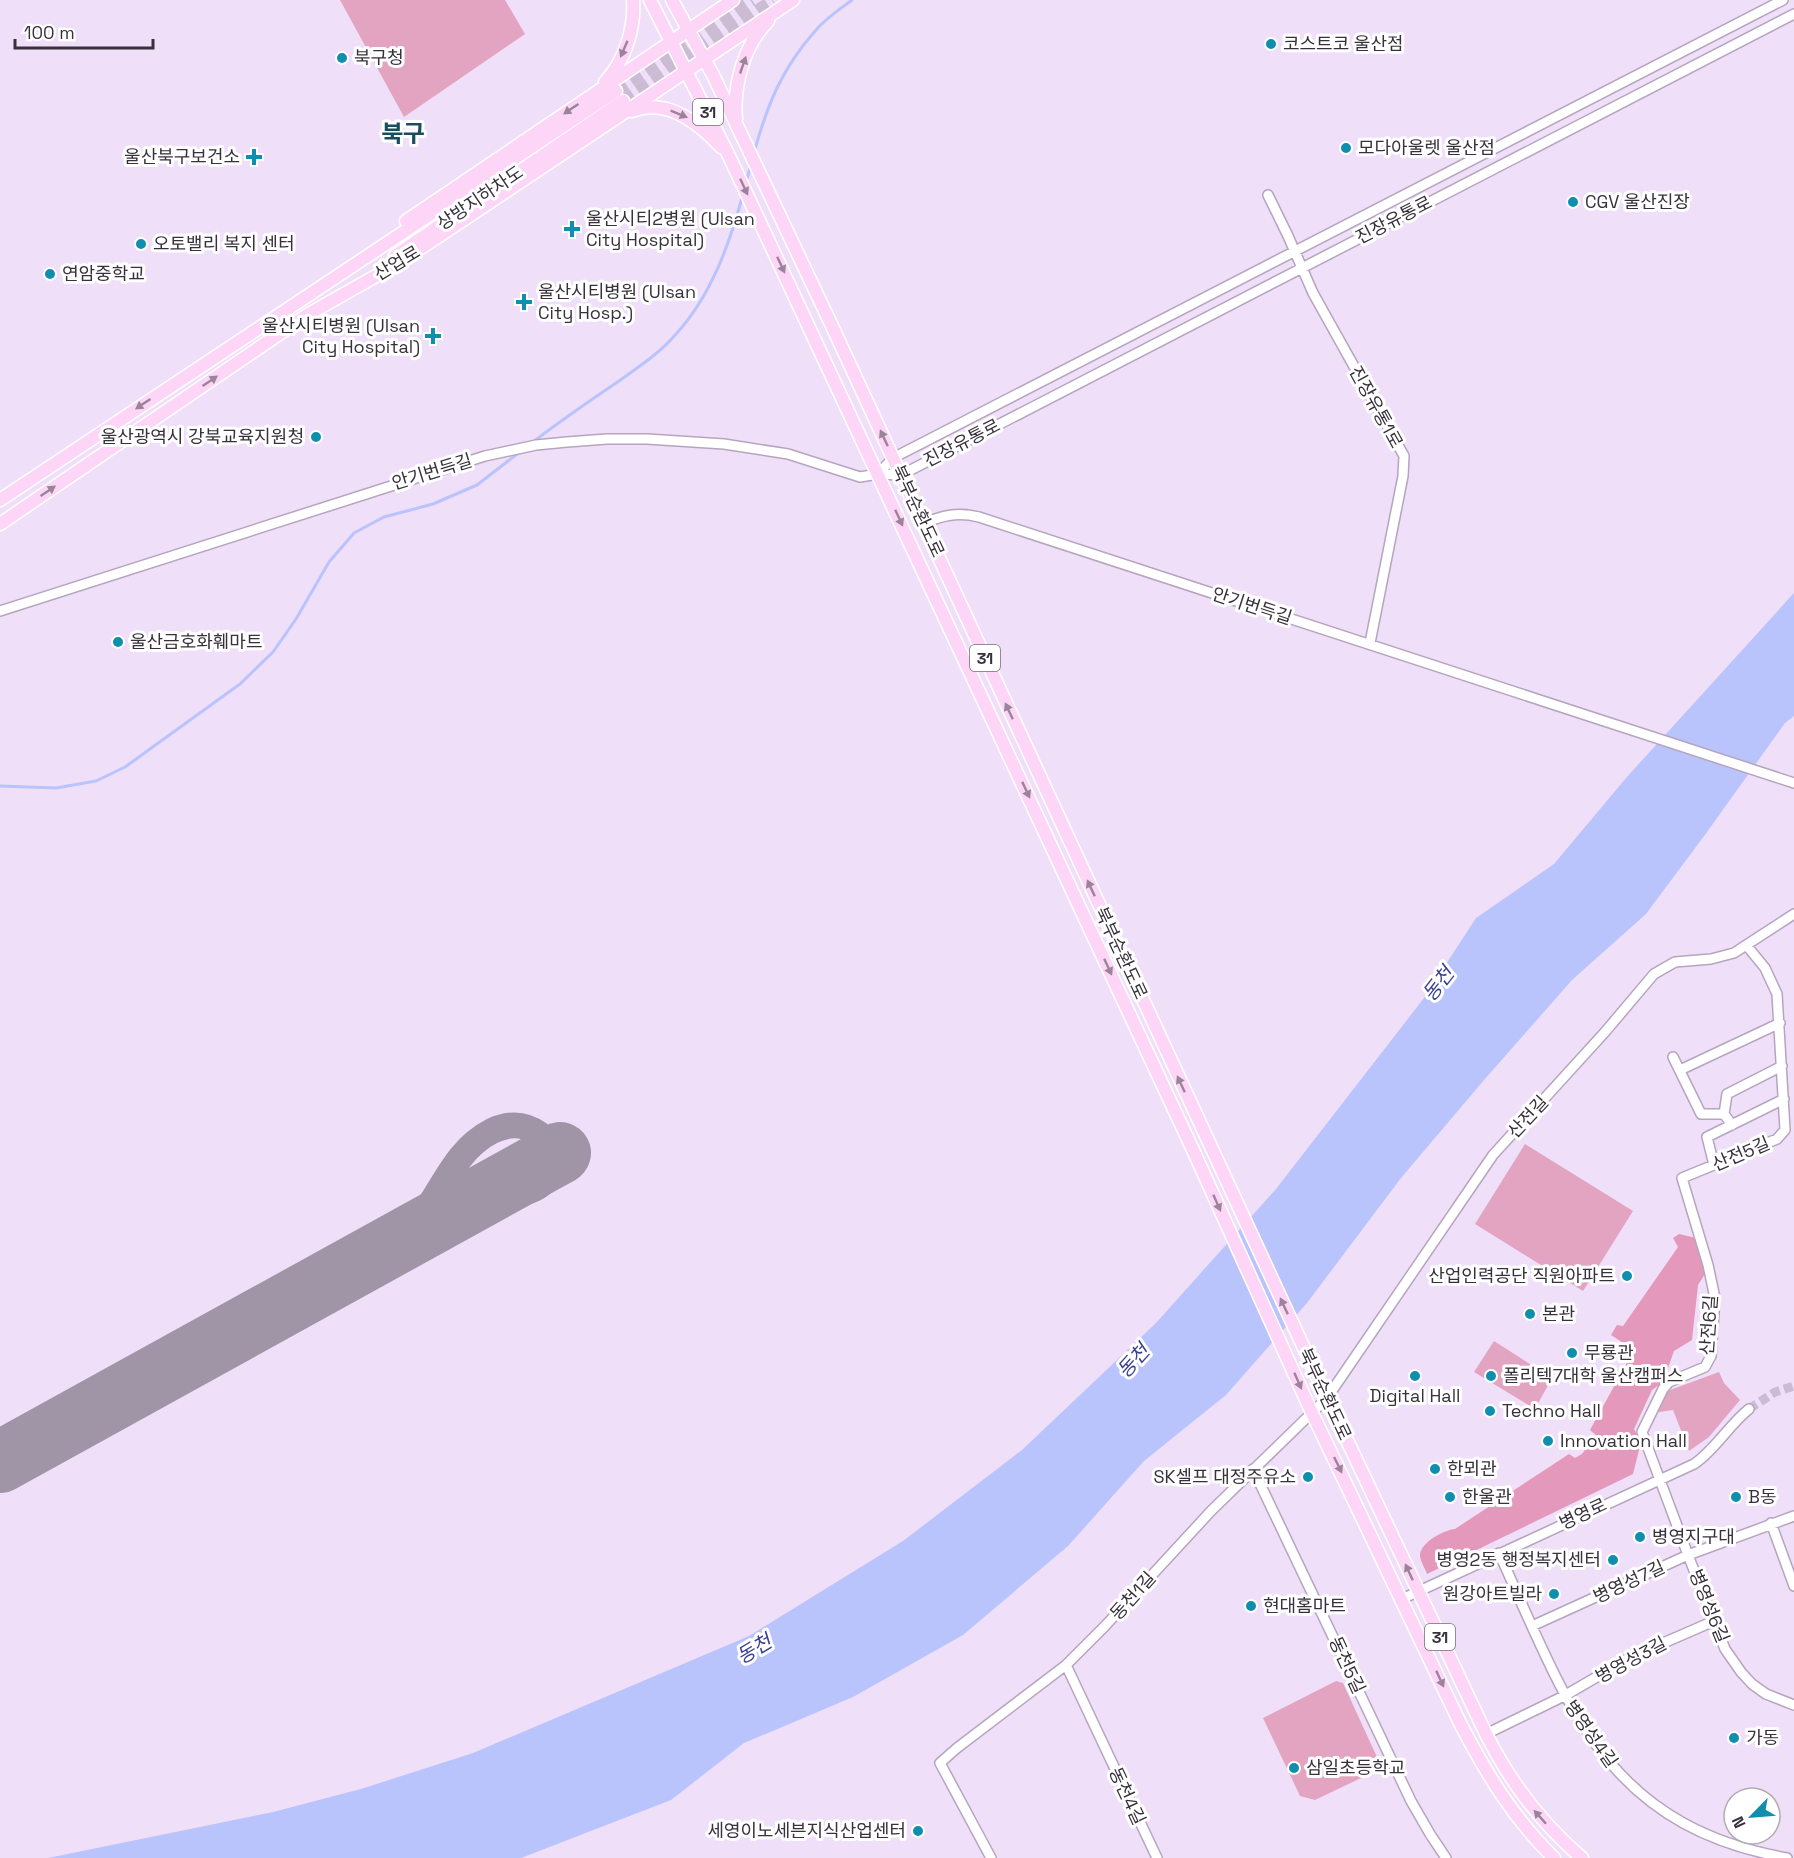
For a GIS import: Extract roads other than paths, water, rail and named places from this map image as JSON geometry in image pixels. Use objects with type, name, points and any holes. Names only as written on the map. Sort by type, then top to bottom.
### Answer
[{"type":"main road","points":[[597,92],[610,77],[627,44],[632,28],[633,0]]},
{"type":"main road","name":"31","points":[[650,0],[672,40]]},
{"type":"main road","name":"북부순환도로","points":[[672,0],[705,59],[763,180],[1327,1398],[1486,1734],[1503,1767],[1533,1809],[1582,1858]]},
{"type":"main road","name":"산업로","points":[[297,302],[438,199],[734,0]]},
{"type":"main road","name":"산업로","points":[[0,524],[307,315],[397,264],[793,0]]},
{"type":"main road","points":[[738,127],[735,109],[738,81],[748,51],[762,27],[781,8]]},
{"type":"main road","name":"북부순환도로","points":[[672,40],[756,212],[1193,1150],[1312,1413],[1482,1767],[1519,1820],[1554,1858]]},
{"type":"main road","name":"산업로","points":[[0,500],[297,302],[620,96]]},
{"type":"main road","name":"상방지하차도","points":[[307,315],[620,96]]},
{"type":"main road","points":[[623,114],[647,107],[674,111],[696,123],[730,158]]},
{"type":"street","name":"진장유통로","points":[[878,474],[893,458],[1783,0]]},
{"type":"street","name":"진장유통로","points":[[878,474],[901,475],[1794,14]]},
{"type":"street","name":"진장유통1로","points":[[1268,195],[1313,293],[1404,456],[1403,476],[1370,643]]},
{"type":"street","name":"안기번득길","points":[[0,611],[485,456],[536,445],[607,439],[724,444],[788,454],[860,477],[878,474]]},
{"type":"street","name":"안기번득길","points":[[923,524],[950,514],[965,513],[979,517],[1794,783]]},
{"type":"street","name":"산전길","points":[[1312,1413],[1327,1398],[1493,1155],[1598,1041],[1654,974],[1675,963],[1723,957],[1747,946],[1794,914]]},
{"type":"street","name":"산전5길","points":[[1682,1178],[1777,1139],[1785,1131],[1777,994],[1757,957],[1747,946]]},
{"type":"street","points":[[1680,1070],[1779,1023]]},
{"type":"street","points":[[1673,1057],[1701,1114],[1724,1114]]},
{"type":"street","points":[[1732,1125],[1724,1114],[1727,1094],[1782,1066]]},
{"type":"street","points":[[1714,1165],[1707,1137],[1784,1099]]},
{"type":"street","name":"산전6길","points":[[1659,1479],[1643,1437],[1644,1427],[1669,1382],[1705,1367],[1711,1356],[1715,1298],[1708,1265],[1682,1178]]},
{"type":"street","name":"병영로","points":[[1402,1599],[1700,1460],[1733,1422],[1749,1409]]},
{"type":"street","name":"동천1길","points":[[991,1858],[940,1762],[1066,1665],[1211,1511],[1312,1413]]},
{"type":"street","name":"동천5길","points":[[1253,1468],[1419,1817],[1446,1858]]},
{"type":"street","name":"병영성6길","points":[[1659,1479],[1725,1649],[1741,1672],[1766,1694],[1794,1705]]},
{"type":"street","name":"병영성7길","points":[[1532,1626],[1688,1555],[1794,1516]]},
{"type":"street","points":[[1771,1523],[1794,1586]]},
{"type":"street","name":"병영성4길","points":[[1498,1553],[1564,1696],[1584,1730],[1611,1765],[1663,1812],[1695,1830],[1732,1845],[1787,1858]]},
{"type":"street","name":"병영성3길","points":[[1486,1734],[1564,1696],[1631,1657],[1714,1621]]},
{"type":"street","name":"동천4길","points":[[1066,1665],[1157,1858]]},
{"type":"water","name":"동천","points":[[1794,593],[1794,716],[1785,723],[1646,914],[1572,980],[1484,1080],[1401,1178],[1307,1303],[1226,1395],[1144,1461],[1068,1546],[963,1635],[853,1697],[744,1743],[671,1800],[521,1858],[48,1858],[273,1812],[361,1789],[473,1753],[749,1636],[903,1541],[1022,1450],[1156,1323],[1276,1189],[1424,998],[1476,918],[1554,864],[1626,778]]},
{"type":"waterway","points":[[754,153],[770,103],[794,58],[820,26],[852,0]]},
{"type":"waterway","points":[[746,182],[751,165]]},
{"type":"waterway","points":[[533,442],[648,360],[676,334],[699,303],[718,268],[743,194]]},
{"type":"waterway","points":[[0,786],[56,788],[96,781],[125,767],[240,684],[273,652],[296,619],[329,562],[354,533],[384,517],[433,504],[477,485],[521,451]]},
{"type":"tunnel","points":[[616,91],[752,0]]},
{"type":"tunnel","points":[[623,101],[773,0]]},
{"type":"tunnel","points":[[1749,1409],[1775,1392],[1794,1386]]},
{"type":"place","name":"코스트코 울산점","points":[[1271,44]]},
{"type":"place","name":"북구청","points":[[342,58]]},
{"type":"place","name":"모다아울렛 울산점","points":[[1346,148]]},
{"type":"place","name":"울산북구보건소","points":[[254,157]]},
{"type":"place","name":"CGV 울산진장","points":[[1573,202]]},
{"type":"place","name":"울산시티2병원 (Ulsan City Hospital)","points":[[572,229]]},
{"type":"place","name":"오토밸리 복지 센터","points":[[141,244]]},
{"type":"place","name":"연암중학교","points":[[50,274]]},
{"type":"place","name":"울산시티병원 (Ulsan City Hosp.)","points":[[524,302]]},
{"type":"place","name":"울산시티병원 (Ulsan City Hospital)","points":[[433,336]]},
{"type":"place","name":"울산광역시 강북교육지원청","points":[[316,437]]},
{"type":"place","name":"울산금호화훼마트","points":[[118,642]]},
{"type":"place","name":"산업인력공단 직원아파트","points":[[1627,1276]]},
{"type":"place","name":"본관","points":[[1530,1314]]},
{"type":"place","name":"무룡관","points":[[1572,1353]]},
{"type":"place","name":"Digital Hall","points":[[1415,1376]]},
{"type":"place","name":"폴리텍7대학 울산캠퍼스","points":[[1491,1376]]},
{"type":"place","name":"Techno Hall","points":[[1490,1411]]},
{"type":"place","name":"Innovation Hall","points":[[1548,1441]]},
{"type":"place","name":"한뫼관","points":[[1435,1469]]},
{"type":"place","name":"SK셀프 대정주유소","points":[[1308,1477]]},
{"type":"place","name":"한울관","points":[[1450,1497]]},
{"type":"place","name":"B동","points":[[1736,1497]]},
{"type":"place","name":"병영지구대","points":[[1640,1537]]},
{"type":"place","name":"병영2동 행정복지센터","points":[[1613,1560]]},
{"type":"place","name":"원강아트빌라","points":[[1554,1594]]},
{"type":"place","name":"현대홈마트","points":[[1251,1606]]},
{"type":"place","name":"가동","points":[[1734,1738]]},
{"type":"place","name":"삼일초등학교","points":[[1294,1768]]},
{"type":"place","name":"세영이노세븐지식산업센터","points":[[918,1831]]},
{"type":"district","name":"북구","points":[[403,134]]}]
